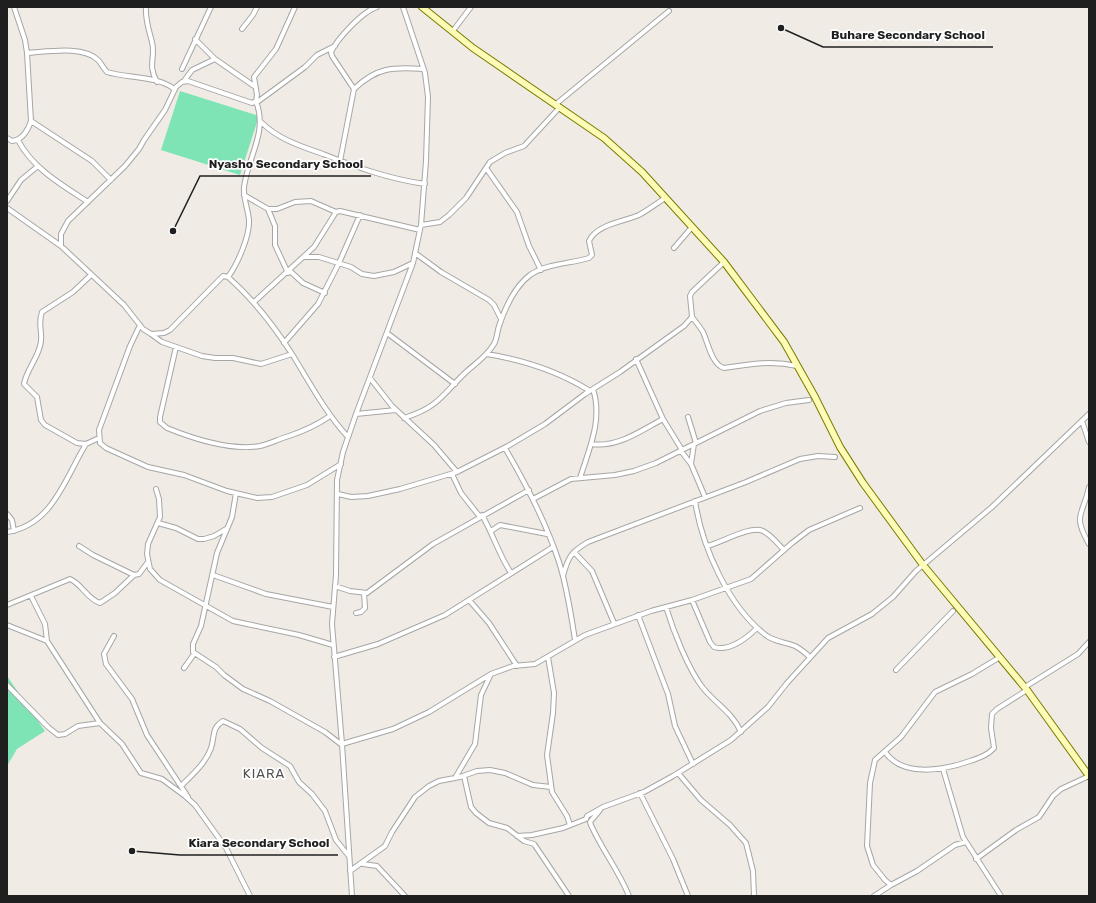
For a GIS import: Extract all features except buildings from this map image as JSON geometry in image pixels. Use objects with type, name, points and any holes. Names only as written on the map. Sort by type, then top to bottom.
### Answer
[{"type":"main road","points":[[422,7],[472,48],[604,138],[642,172],[724,262],[784,342],[844,452],[867,489],[923,565],[1026,688],[1089,776]]},
{"type":"street","points":[[7,138],[12,141],[18,140],[27,130],[31,121],[25,40],[14,7]]},
{"type":"street","points":[[146,7],[147,26],[152,45],[151,69],[158,82]]},
{"type":"street","points":[[182,69],[211,7]]},
{"type":"street","points":[[242,29],[253,16],[257,7]]},
{"type":"street","points":[[228,277],[238,263],[249,221],[244,195],[247,173],[257,142],[261,122],[256,102],[257,95],[254,77],[276,49],[295,7]]},
{"type":"street","points":[[354,89],[332,56],[331,52],[335,45],[355,22],[368,11],[377,7]]},
{"type":"street","points":[[352,896],[342,744],[333,645],[333,607],[338,494],[337,480],[348,437],[356,414],[413,263],[422,225],[428,96],[423,69],[403,7]]},
{"type":"street","points":[[452,32],[472,7]]},
{"type":"street","points":[[422,225],[440,222],[449,215],[466,198],[490,162],[524,146],[559,106],[669,11]]},
{"type":"street","points":[[195,39],[215,59],[255,86]]},
{"type":"street","points":[[184,81],[252,103],[256,102],[305,67],[317,55],[335,45]]},
{"type":"street","points":[[27,54],[57,51],[82,52],[97,59],[107,72],[158,82],[174,89]]},
{"type":"street","points":[[61,246],[60,240],[64,227],[73,215],[111,180],[139,149],[165,110],[174,89],[184,81],[192,70],[215,59]]},
{"type":"street","points":[[340,161],[354,89],[367,78],[380,71],[396,67],[423,69]]},
{"type":"street","points":[[31,121],[92,161],[111,180]]},
{"type":"street","points":[[261,122],[280,137],[340,161],[382,176],[425,184]]},
{"type":"street","points":[[18,140],[27,155],[38,166],[88,202]]},
{"type":"street","points":[[7,201],[21,180],[38,166]]},
{"type":"street","points":[[486,168],[517,212],[529,246],[541,270]]},
{"type":"street","points":[[244,195],[268,209],[277,209],[295,202],[311,201],[336,212],[340,211],[360,215],[420,230]]},
{"type":"street","points":[[404,418],[430,407],[441,399],[487,354],[494,343],[501,319],[511,297],[531,275],[541,270],[589,258],[592,255],[589,241],[593,234],[614,223],[648,210],[665,198]]},
{"type":"street","points":[[7,208],[61,246],[124,305],[140,326],[162,342],[202,356],[233,358],[261,364],[292,354]]},
{"type":"street","points":[[268,209],[275,229],[275,245],[289,272],[303,282],[325,293]]},
{"type":"street","points":[[254,302],[289,272],[314,247],[336,212]]},
{"type":"street","points":[[284,343],[314,311],[325,293],[360,215]]},
{"type":"street","points":[[674,248],[692,227]]},
{"type":"street","points":[[416,253],[441,272],[489,300],[494,305],[501,319]]},
{"type":"street","points":[[304,257],[313,255],[351,267],[362,274],[374,276],[394,272],[413,263]]},
{"type":"street","points":[[724,262],[692,292],[690,296],[692,317],[703,332],[720,367],[724,368],[760,362],[782,362],[797,366]]},
{"type":"street","points":[[92,275],[73,292],[49,306],[42,312],[39,324],[42,335],[41,344],[24,384],[37,397],[41,420],[45,425],[77,443],[86,444],[98,438]]},
{"type":"street","points":[[151,334],[164,333],[170,330],[223,276],[228,277],[254,302],[292,354],[330,416],[348,437]]},
{"type":"street","points":[[338,494],[351,497],[368,496],[400,490],[457,472],[505,448],[545,424],[591,390],[680,329],[692,317]]},
{"type":"street","points":[[140,326],[99,430],[98,438],[100,443],[106,448],[148,467],[184,475],[236,493],[257,498],[272,497],[316,481],[341,464]]},
{"type":"street","points":[[387,333],[455,384]]},
{"type":"street","points":[[176,347],[160,417],[160,422],[167,428],[222,444],[252,446],[302,432],[319,424],[330,416]]},
{"type":"street","points":[[487,354],[518,359],[553,372],[591,390],[598,409],[591,444],[580,478]]},
{"type":"street","points":[[636,359],[663,419],[691,464],[705,498]]},
{"type":"street","points":[[370,378],[396,410],[434,445],[457,472]]},
{"type":"street","points":[[533,499],[561,483],[580,478],[615,475],[634,471],[695,444],[760,411],[786,403],[809,400]]},
{"type":"street","points":[[356,414],[396,410]]},
{"type":"street","points":[[517,836],[532,835],[570,825],[586,819],[587,816],[603,807],[640,793],[678,774],[741,732],[768,707],[828,638],[883,606],[923,565],[992,507],[1089,414]]},
{"type":"street","points":[[688,418],[695,444],[691,464]]},
{"type":"street","points":[[591,444],[601,446],[617,443],[663,419]]},
{"type":"street","points":[[1082,420],[1089,442]]},
{"type":"street","points":[[7,532],[14,531],[36,520],[53,503],[86,444]]},
{"type":"street","points":[[505,448],[529,490],[553,547],[563,576],[575,640]]},
{"type":"street","points":[[563,576],[566,561],[574,552],[588,542],[608,536],[800,459],[818,456],[835,457]]},
{"type":"street","points":[[452,474],[460,493],[481,516],[491,531],[503,560],[511,573]]},
{"type":"street","points":[[1089,487],[1079,516],[1079,523],[1089,544]]},
{"type":"street","points":[[156,489],[160,508],[158,523],[148,544],[148,562],[150,569],[160,580],[233,621],[300,635],[333,645]]},
{"type":"street","points":[[335,586],[350,592],[364,593],[373,589],[427,547],[529,490]]},
{"type":"street","points":[[184,668],[194,654],[193,644],[201,626],[219,548],[232,517],[236,493]]},
{"type":"street","points":[[695,501],[707,546],[720,576],[740,609],[757,628],[773,640],[794,646],[810,657]]},
{"type":"street","points":[[342,744],[393,729],[429,712],[491,674],[505,668],[535,664],[548,657],[559,648],[614,624],[638,615],[692,600],[751,579],[809,530],[860,508]]},
{"type":"street","points":[[7,514],[12,520],[14,531]]},
{"type":"street","points":[[158,523],[176,528],[198,539],[214,536],[227,528]]},
{"type":"street","points":[[491,531],[500,526],[547,534]]},
{"type":"street","points":[[707,546],[744,533],[758,530],[764,531],[784,550]]},
{"type":"street","points":[[79,546],[92,555],[134,575]]},
{"type":"street","points":[[334,657],[378,644],[445,615],[553,547]]},
{"type":"street","points":[[574,552],[592,570],[614,624]]},
{"type":"street","points":[[7,605],[70,579],[82,587],[94,600],[100,603],[115,594],[134,575],[139,574],[148,562]]},
{"type":"street","points":[[213,576],[266,594],[333,607]]},
{"type":"street","points":[[356,613],[361,612],[365,608],[364,593]]},
{"type":"street","points":[[31,596],[45,624],[48,641],[100,723],[122,744],[141,773],[162,779],[190,800]]},
{"type":"street","points":[[469,600],[489,623],[517,666]]},
{"type":"street","points":[[692,600],[710,642],[714,647],[726,647],[740,642],[757,628]]},
{"type":"street","points":[[666,607],[694,674],[710,696],[738,724],[741,732]]},
{"type":"street","points":[[896,670],[953,611]]},
{"type":"street","points":[[638,615],[668,694],[674,726],[693,764]]},
{"type":"street","points":[[7,625],[48,641]]},
{"type":"street","points":[[114,636],[104,654],[106,664],[132,699],[147,735],[190,800],[226,848],[250,896]]},
{"type":"street","points":[[885,752],[900,765],[928,770],[943,769],[980,758],[992,751],[995,744],[991,728],[992,714],[1026,688],[1078,654],[1089,644]]},
{"type":"street","points":[[194,654],[216,667],[243,688],[270,701],[325,732],[342,744]]},
{"type":"street","points":[[548,657],[553,678],[554,698],[547,755],[551,787],[553,795],[567,816],[570,825]]},
{"type":"street","points":[[891,885],[873,865],[867,846],[872,770],[875,760],[904,733],[935,692],[972,674],[1000,657]]},
{"type":"street","points":[[455,778],[475,744],[481,695],[491,674]]},
{"type":"street","points":[[7,685],[48,727],[58,735],[65,734],[78,726],[100,723]]},
{"type":"street","points":[[181,786],[212,748],[213,734],[217,726],[223,721],[228,722],[240,729],[262,748],[290,766],[299,782],[312,794],[325,811],[336,840],[349,855]]},
{"type":"street","points":[[943,769],[960,831],[976,859],[1001,896]]},
{"type":"street","points":[[350,872],[386,846],[404,813],[419,793],[439,782],[464,776],[477,770],[490,770],[506,773],[533,785],[551,787]]},
{"type":"street","points":[[678,774],[701,800],[730,825],[746,843],[753,871],[754,896]]},
{"type":"street","points":[[464,776],[472,810],[489,823],[507,828],[524,841],[532,842],[540,849],[569,896]]},
{"type":"street","points":[[976,859],[1016,830],[1041,816],[1053,796],[1061,789],[1089,776]]},
{"type":"street","points":[[640,793],[673,859],[688,896]]},
{"type":"street","points":[[603,807],[590,822],[614,868],[621,876],[629,896]]},
{"type":"street","points":[[874,896],[917,871],[955,845],[966,842]]},
{"type":"street","points":[[362,864],[377,866],[405,896]]},
{"type":"green space","points":[[180,91],[259,116],[240,175],[161,150]]},
{"type":"green space","points":[[7,676],[45,731],[17,749],[7,766]]},
{"type":"place","name":"Buhare Secondary School","points":[[781,28]]},
{"type":"place","name":"Nyasho Secondary School","points":[[173,231]]},
{"type":"place","name":"Kiara Secondary School","points":[[132,851]]},
{"type":"district","name":"KIARA","points":[[264,773]]}]
